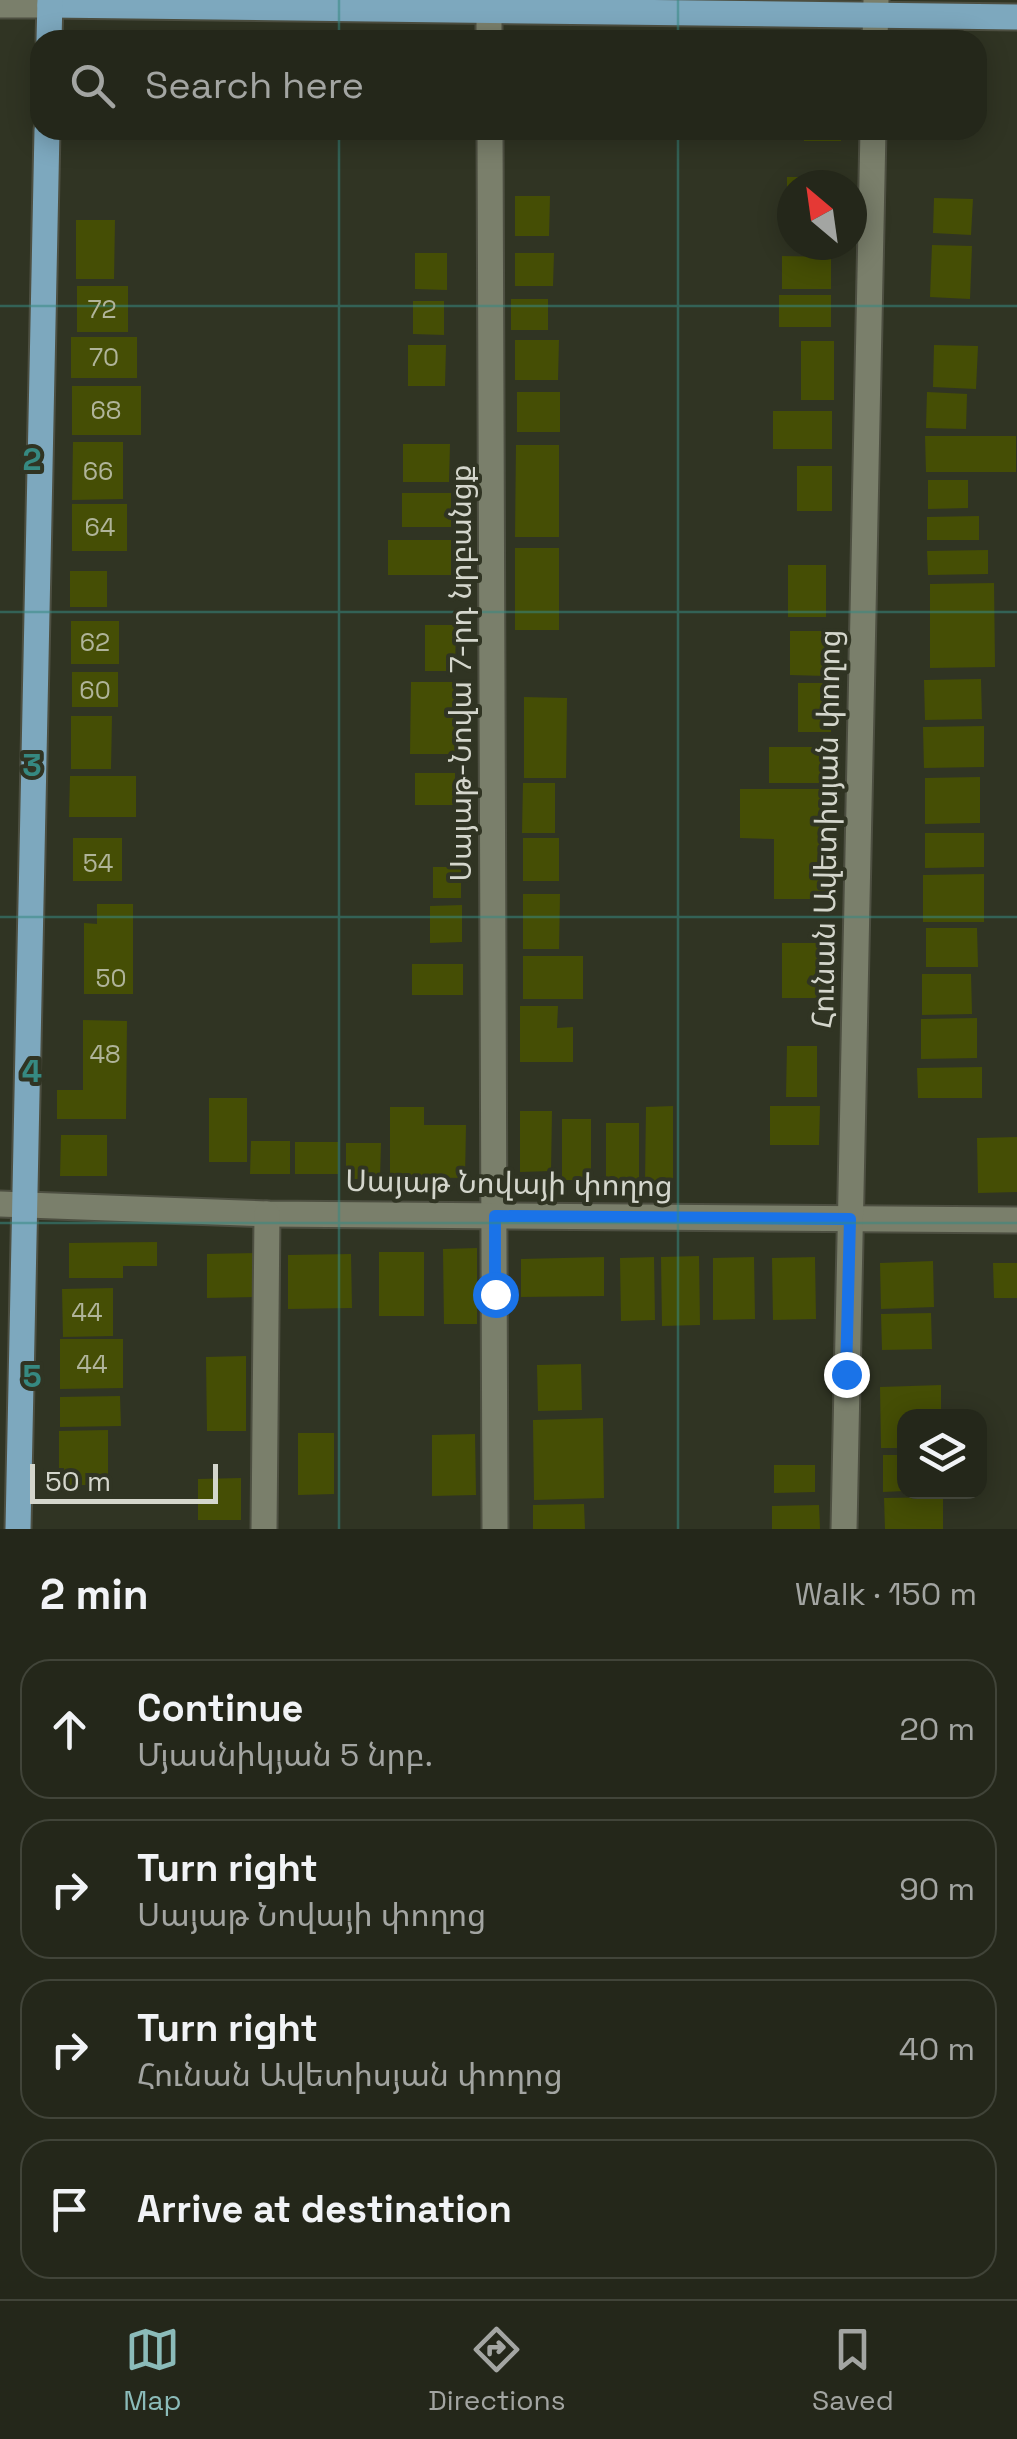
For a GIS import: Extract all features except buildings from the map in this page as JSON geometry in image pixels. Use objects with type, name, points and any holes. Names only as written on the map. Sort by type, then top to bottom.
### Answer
[{"type":"main road","points":[[49,30],[50,2],[489,6],[876,19],[1017,17]]},
{"type":"main road","points":[[18,1529],[13,1204],[47,140]]},
{"type":"street","points":[[0,5],[50,2]]},
{"type":"street","name":"Սայաթ-Նովա 7-րդ նրբանցք","points":[[490,140],[495,1529]]},
{"type":"street","name":"Հունան Ավետիսյան փողոց","points":[[844,1529],[873,140]]},
{"type":"street","name":"Սայաթ Նովայի փողոց","points":[[13,1204],[267,1214],[1017,1220]]},
{"type":"street","points":[[264,1529],[267,1214]]},
{"type":"route","points":[[495,1294],[495,1216],[850,1219],[846,1374]]}]
